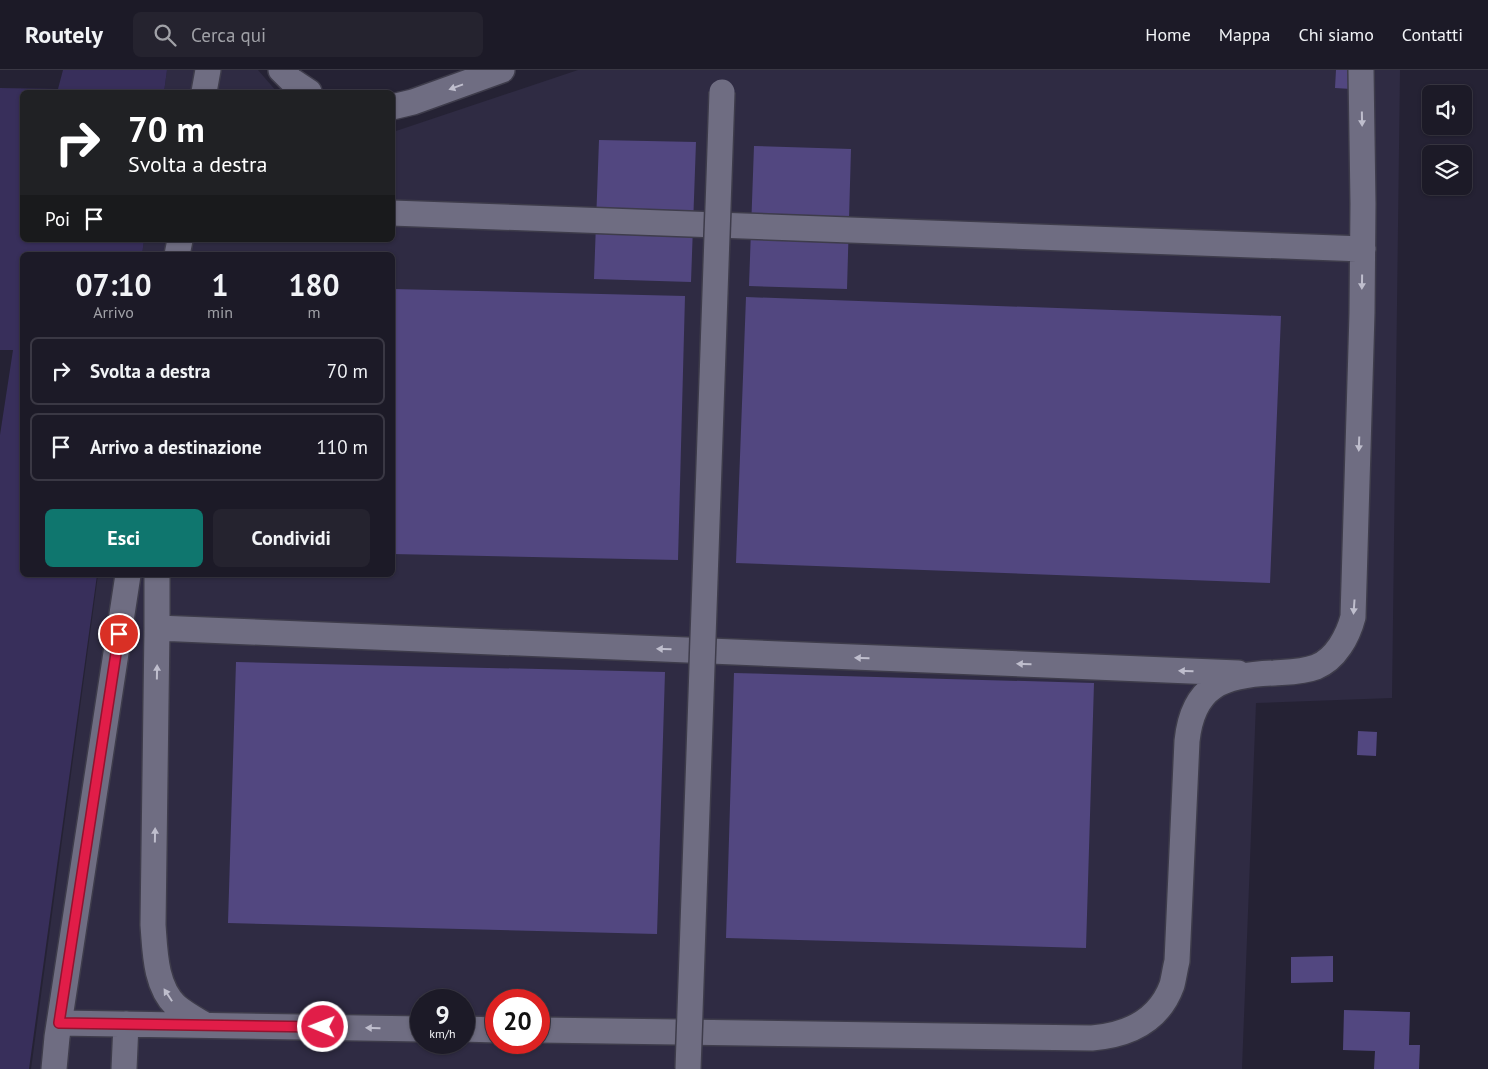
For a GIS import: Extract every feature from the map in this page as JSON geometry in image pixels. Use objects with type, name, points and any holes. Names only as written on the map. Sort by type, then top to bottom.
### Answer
[{"type":"street","points":[[204,90],[208,70]]},
{"type":"street","points":[[281,70],[291,80],[306,90]]},
{"type":"street","points":[[395,107],[502,70]]},
{"type":"street","points":[[157,628],[1253,674],[1296,672],[1315,667],[1330,658],[1342,644],[1353,616],[1363,249],[1361,70]]},
{"type":"street","points":[[688,1069],[722,92]]},
{"type":"street","points":[[395,213],[1363,249]]},
{"type":"street","points":[[54,1069],[59,1023],[128,577]]},
{"type":"street","points":[[157,577],[154,925],[156,956],[159,973],[168,996],[180,1008],[205,1025]]},
{"type":"street","points":[[550,1030],[1082,1038],[1103,1037],[1134,1029],[1147,1020],[1159,1007],[1168,993],[1174,978],[1177,953],[1186,741],[1191,720],[1198,704],[1212,687],[1219,683],[1253,674]]},
{"type":"street","points":[[59,1023],[410,1029]]},
{"type":"street","points":[[124,1069],[126,1024]]},
{"type":"shaded area","points":[[63,70],[167,70],[164,90],[20,90],[20,242],[144,242],[142,252],[20,252],[20,577],[97,577],[29,1069],[0,1069],[0,435],[13,350],[0,350],[0,88],[58,89]]},
{"type":"shaded area","points":[[167,70],[258,70],[275,90],[164,90]]},
{"type":"shaded area","points":[[578,70],[1400,70],[1392,698],[1256,703],[1242,1069],[31,1069],[98,577],[395,577],[395,252],[142,252],[144,242],[395,242],[395,131]]},
{"type":"building","points":[[1336,70],[1352,70],[1351,89],[1335,88]]},
{"type":"building","points":[[599,140],[696,142],[691,282],[594,279]]},
{"type":"building","points":[[754,146],[851,149],[847,289],[749,286]]},
{"type":"building","points":[[395,289],[685,296],[678,560],[395,554]]},
{"type":"building","points":[[746,297],[1281,316],[1270,583],[736,563]]},
{"type":"building","points":[[236,662],[665,672],[657,934],[228,923]]},
{"type":"building","points":[[734,673],[1094,683],[1086,948],[726,938]]},
{"type":"building","points":[[1358,731],[1377,732],[1376,756],[1357,755]]},
{"type":"building","points":[[1333,956],[1333,982],[1291,983],[1291,957]]},
{"type":"building","points":[[1344,1010],[1410,1012],[1409,1045],[1420,1045],[1419,1069],[1374,1069],[1375,1051],[1343,1050]]},
{"type":"route","points":[[119,634],[59,1023],[323,1027]]}]
